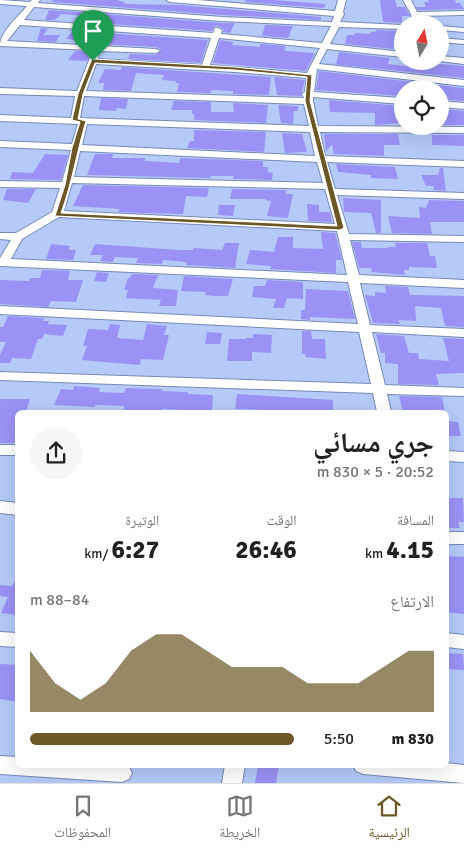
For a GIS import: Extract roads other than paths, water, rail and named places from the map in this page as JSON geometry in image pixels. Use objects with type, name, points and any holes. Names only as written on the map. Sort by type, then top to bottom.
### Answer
[{"type":"street","points":[[170,0],[223,2],[340,14]]},
{"type":"street","points":[[342,0],[340,14],[335,26],[312,71],[307,97],[321,159],[342,233],[384,410]]},
{"type":"street","points":[[407,0],[415,14],[464,13]]},
{"type":"street","points":[[0,44],[34,1]]},
{"type":"street","points":[[0,2],[34,1],[222,20],[394,27]]},
{"type":"street","points":[[205,67],[222,20]]},
{"type":"street","points":[[16,22],[216,36],[394,54]]},
{"type":"street","points":[[449,29],[464,30]]},
{"type":"street","points":[[150,64],[164,33]]},
{"type":"street","points":[[449,41],[464,42]]},
{"type":"street","points":[[449,51],[454,41]]},
{"type":"street","points":[[0,44],[156,51]]},
{"type":"street","points":[[57,214],[68,183],[75,148],[80,94],[98,48]]},
{"type":"street","points":[[449,59],[464,61]]},
{"type":"street","points":[[93,61],[312,71],[464,83]]},
{"type":"street","points":[[0,91],[307,97],[394,101]]},
{"type":"street","points":[[449,105],[464,106]]},
{"type":"street","points":[[0,118],[315,128],[464,130]]},
{"type":"street","points":[[0,144],[464,164]]},
{"type":"street","points":[[0,184],[68,183],[330,189],[464,196]]},
{"type":"street","points":[[464,239],[57,214],[18,237],[2,262],[464,284]]},
{"type":"street","points":[[0,236],[18,237]]},
{"type":"street","points":[[0,310],[464,333]]},
{"type":"street","points":[[0,376],[464,392]]},
{"type":"street","points":[[0,450],[15,450]]},
{"type":"street","points":[[449,456],[464,457]]},
{"type":"street","points":[[0,507],[15,509]]},
{"type":"street","points":[[449,538],[464,538]]},
{"type":"street","points":[[0,639],[15,640]]},
{"type":"street","points":[[449,640],[464,642]]},
{"type":"street","points":[[0,766],[15,767]]},
{"type":"street","points":[[30,768],[122,774]]},
{"type":"street","points":[[232,783],[234,768]]},
{"type":"street","points":[[413,768],[464,774]]}]
